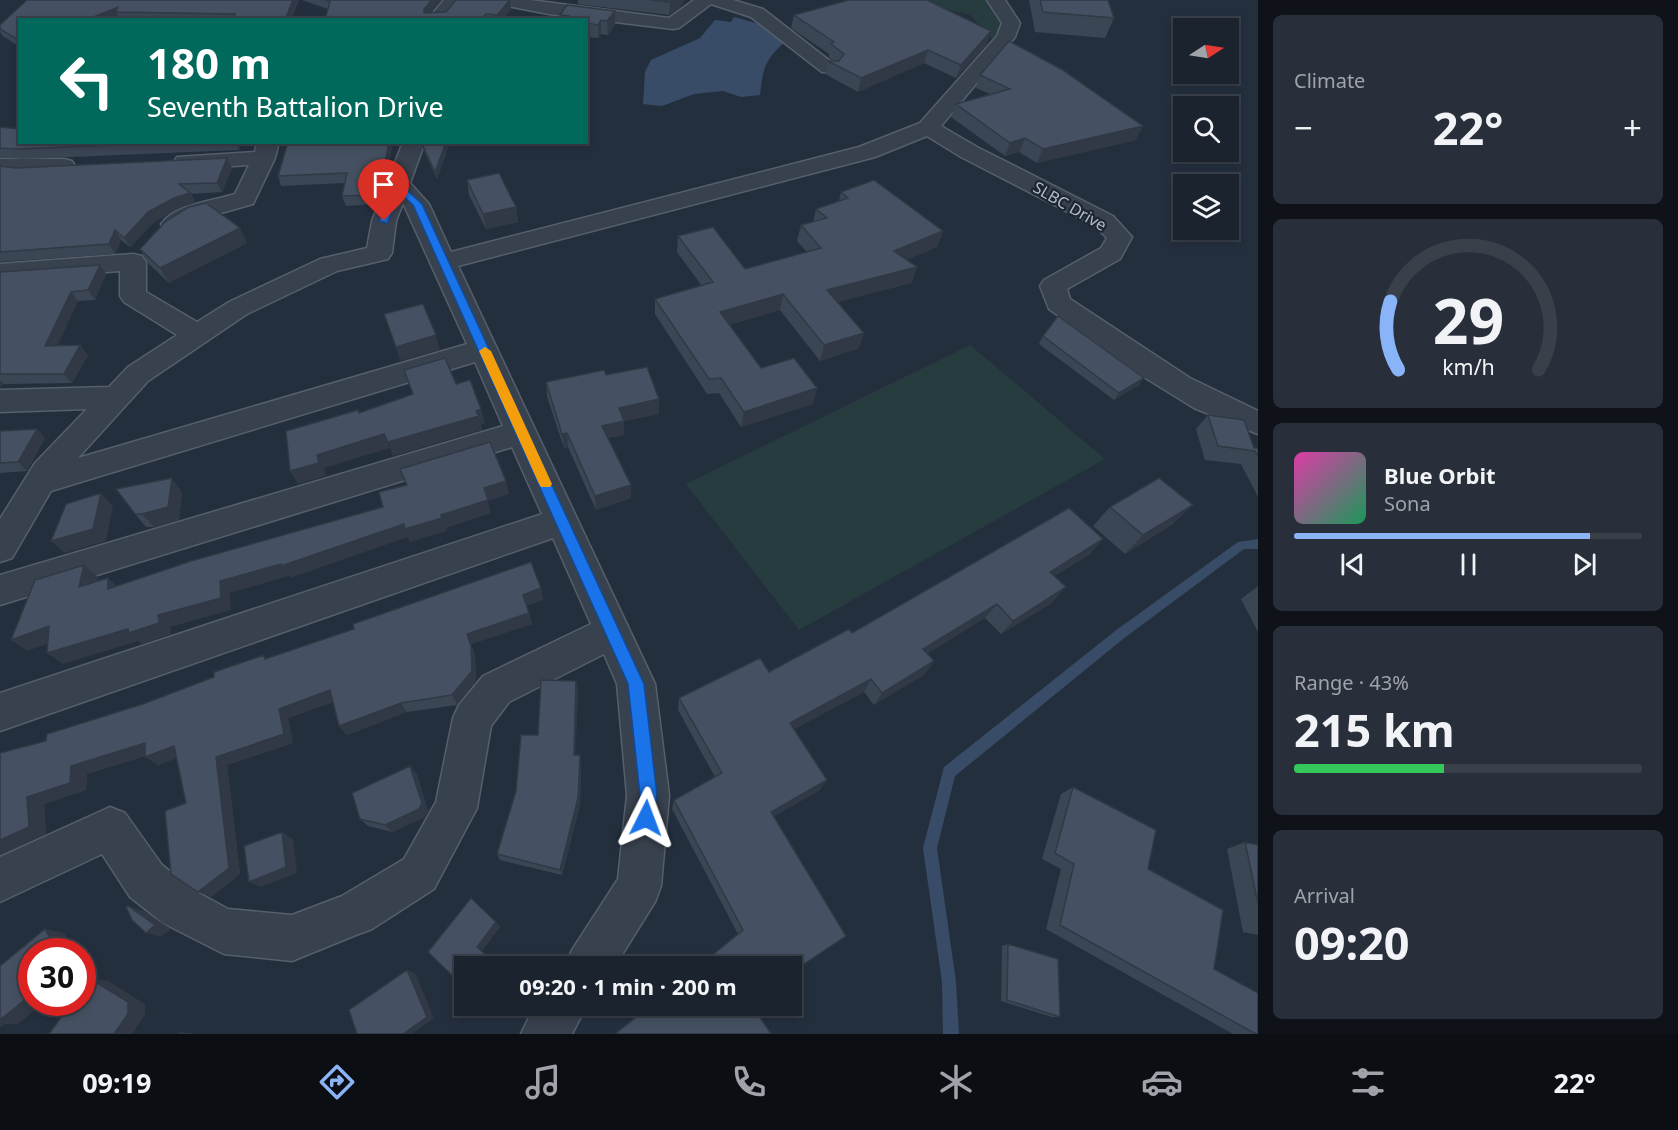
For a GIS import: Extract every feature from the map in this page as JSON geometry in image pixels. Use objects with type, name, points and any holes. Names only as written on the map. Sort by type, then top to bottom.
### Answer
[{"type":"street","points":[[438,18],[453,0]]},
{"type":"street","points":[[503,0],[548,9],[673,24],[705,0]]},
{"type":"street","points":[[714,0],[757,12],[829,68]]},
{"type":"street","points":[[443,262],[867,152],[928,128],[1006,38],[1011,24],[996,0]]},
{"type":"street","name":"SLBC Drive","points":[[928,128],[969,152],[1104,221],[1120,237],[1111,253],[1053,286],[1058,303],[1162,375],[1235,415],[1258,423]]},
{"type":"street","points":[[0,548],[46,472],[138,374],[238,308],[329,265],[379,253],[384,221],[413,144]]},
{"type":"street","points":[[198,335],[133,296],[146,248],[164,229],[188,215],[245,199],[266,150]]},
{"type":"street","points":[[160,163],[266,150]]},
{"type":"street","points":[[0,166],[23,168],[80,166]]},
{"type":"street","points":[[399,186],[417,204],[636,684],[648,795],[639,886],[594,956]]},
{"type":"street","points":[[0,272],[146,248]]},
{"type":"street","points":[[40,482],[484,349]]},
{"type":"street","points":[[0,401],[117,397]]},
{"type":"street","points":[[0,590],[522,432]]},
{"type":"street","points":[[0,712],[562,521]]},
{"type":"street","points":[[0,880],[110,828],[146,881],[179,907],[224,931],[292,938],[356,914],[419,874],[456,808],[473,718],[496,690],[613,631]]},
{"type":"street","points":[[545,1034],[556,1016]]},
{"type":"green space","points":[[928,0],[1001,0],[1006,8],[998,34],[992,39],[970,15],[933,6]]},
{"type":"green space","points":[[970,345],[1105,459],[799,630],[686,484]]},
{"type":"water","points":[[734,17],[763,25],[786,41],[766,65],[760,95],[741,97],[723,91],[694,94],[662,106],[643,104],[645,72],[651,60],[700,38],[715,20],[731,22]]},
{"type":"building","points":[[27,0],[293,0],[286,18],[232,18],[235,14],[116,12],[118,7],[91,18],[18,18],[18,40],[0,29],[0,25]]},
{"type":"building","points":[[325,0],[432,0],[424,9],[424,13],[446,12],[456,0],[510,0],[497,15],[486,14],[483,18],[326,18],[330,2]]},
{"type":"building","points":[[650,0],[673,0],[670,2]]},
{"type":"building","points":[[849,0],[927,0],[991,31],[961,65],[928,50],[861,78],[828,61],[839,61],[844,54],[831,44],[834,42],[794,15]]},
{"type":"building","points":[[1040,0],[1108,0],[1114,18],[1043,12]]},
{"type":"building","points":[[567,5],[615,11],[607,21],[601,20],[598,25],[588,23],[588,18],[568,18],[569,16],[560,15]]},
{"type":"building","points":[[1009,41],[1061,69],[1143,126],[1043,149],[1025,138],[1010,143],[956,104],[1010,89],[980,75]]},
{"type":"building","points":[[0,127],[18,129],[18,144],[139,144],[17,149],[0,148]]},
{"type":"building","points":[[287,144],[389,144],[385,164],[373,195],[342,196],[347,173],[278,176]]},
{"type":"building","points":[[422,144],[445,144],[435,172]]},
{"type":"building","points":[[227,158],[217,183],[179,184],[190,193],[174,198],[148,212],[124,238],[115,230],[109,244],[0,252],[0,166],[16,168]]},
{"type":"building","points":[[499,173],[516,207],[483,214],[467,180]]},
{"type":"building","points":[[874,180],[943,231],[894,251],[917,267],[827,290],[864,333],[824,345],[783,294],[720,312],[761,368],[794,358],[817,388],[744,412],[721,378],[709,379],[655,299],[713,282],[678,236],[713,227],[745,269],[821,248],[801,225],[827,218],[816,209],[848,198],[841,192]]},
{"type":"building","points":[[206,203],[240,228],[160,268],[140,249],[166,221],[189,207]]},
{"type":"building","points":[[100,265],[88,290],[71,292],[45,346],[80,345],[64,374],[0,374],[0,272]]},
{"type":"building","points":[[423,304],[436,335],[396,347],[384,314]]},
{"type":"building","points":[[1058,316],[1144,378],[1119,393],[1043,336]]},
{"type":"building","points":[[445,358],[456,384],[470,380],[481,409],[476,411],[479,416],[388,442],[384,434],[317,455],[319,463],[290,471],[286,431],[358,410],[359,413],[413,394],[404,370]]},
{"type":"building","points":[[647,367],[659,399],[619,408],[624,421],[602,426],[631,485],[595,496],[567,433],[562,434],[546,382],[604,370],[606,375]]},
{"type":"building","points":[[1208,415],[1244,420],[1254,448],[1258,448],[1258,457],[1255,451],[1218,446]]},
{"type":"building","points":[[37,429],[18,462],[0,463],[0,431]]},
{"type":"building","points":[[490,442],[506,481],[484,488],[488,500],[441,515],[442,518],[405,529],[404,524],[281,566],[281,564],[220,581],[221,598],[158,615],[159,623],[129,633],[128,629],[47,653],[49,626],[11,640],[35,580],[84,565],[79,587],[108,578],[108,589],[191,561],[383,507],[379,492],[407,485],[400,469]]},
{"type":"building","points":[[172,478],[168,507],[142,514],[135,514],[116,489]]},
{"type":"building","points":[[1159,478],[1193,505],[1143,535],[1110,507]]},
{"type":"building","points":[[101,493],[93,529],[51,541],[66,504]]},
{"type":"building","points":[[1069,508],[1103,539],[1050,572],[1066,587],[1013,621],[997,604],[923,649],[934,661],[882,693],[871,679],[790,723],[827,780],[771,812],[846,936],[802,965],[802,956],[711,956],[743,930],[674,800],[722,773],[679,698],[760,658],[769,672],[849,629],[852,633]]},
{"type":"building","points":[[531,562],[541,588],[523,595],[529,613],[467,634],[471,646],[472,671],[452,695],[401,703],[339,726],[330,690],[279,709],[284,734],[216,757],[229,868],[198,892],[171,874],[165,811],[186,803],[174,746],[145,757],[145,743],[71,766],[70,783],[27,797],[29,827],[0,840],[0,753],[46,741],[47,734],[143,704],[214,677],[214,672],[264,655],[265,659],[354,629],[353,624]]},
{"type":"building","points":[[541,680],[576,681],[574,755],[580,755],[578,798],[560,870],[497,854],[516,791],[521,735],[538,735]]},
{"type":"building","points":[[410,766],[422,803],[419,809],[385,825],[360,819],[352,793]]},
{"type":"building","points":[[1073,787],[1156,830],[1148,869],[1223,910],[1214,969],[1258,993],[1258,1034],[1060,925],[1074,864],[1055,853]]},
{"type":"building","points":[[282,832],[286,867],[249,882],[244,846]]},
{"type":"building","points":[[1245,842],[1258,845],[1258,904]]},
{"type":"building","points":[[471,898],[496,922],[477,947],[487,956],[454,956],[454,977],[428,952]]},
{"type":"building","points":[[128,906],[155,925],[146,933],[132,920],[126,907]]},
{"type":"building","points":[[45,929],[50,938],[34,938]]},
{"type":"building","points":[[1008,944],[1058,959],[1060,1017],[1007,1000]]},
{"type":"building","points":[[18,951],[18,1005],[0,1020],[0,966]]},
{"type":"building","points":[[407,970],[427,1017],[403,1034],[357,1034],[349,1010]]},
{"type":"building","points":[[96,982],[128,1002],[128,1014],[114,1034],[49,1034],[62,1016],[96,1016]]},
{"type":"building","points":[[637,1016],[759,1016],[771,1034],[615,1034]]},
{"type":"waterway","points":[[951,1034],[949,982],[930,848],[949,772],[1119,635],[1242,545],[1258,544]]},
{"type":"slow traffic","points":[[485,351],[545,484]]},
{"type":"route","points":[[384,221],[399,186],[417,204],[636,684],[648,795],[646,818]]}]
